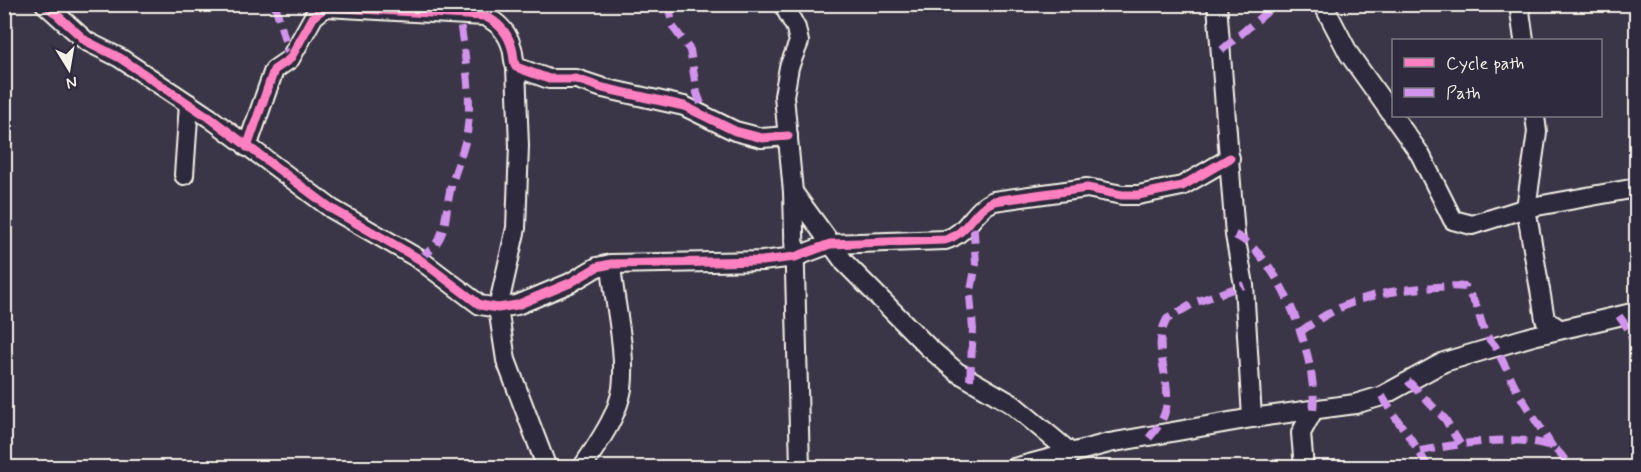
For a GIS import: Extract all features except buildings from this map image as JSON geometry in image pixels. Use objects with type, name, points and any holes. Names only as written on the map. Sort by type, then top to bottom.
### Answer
[{"type":"street","points":[[45,4],[86,41],[120,58],[189,104],[332,209],[419,259],[480,305],[498,308],[542,296],[597,267],[611,264],[762,261],[795,257],[830,244],[945,240],[962,234],[984,206],[994,201],[1087,188],[1122,195],[1138,195],[1182,186],[1230,158]]},
{"type":"street","points":[[783,4],[796,28],[799,42],[785,82],[794,192],[800,468]]},
{"type":"street","points":[[1217,4],[1235,235],[1245,285],[1252,418]]},
{"type":"street","points":[[1323,4],[1348,54],[1392,117]]},
{"type":"street","points":[[1519,4],[1524,39]]},
{"type":"street","points":[[247,147],[274,70],[290,59],[309,23],[320,10],[326,8],[484,16],[493,20],[504,32],[516,67],[519,146],[516,228],[498,308],[506,360],[547,468]]},
{"type":"street","points":[[516,67],[549,79],[576,79],[603,88],[684,106],[735,131],[762,138],[788,136]]},
{"type":"street","points":[[184,175],[189,104]]},
{"type":"street","points":[[1392,117],[1428,168],[1453,220],[1472,225],[1526,208],[1636,188]]},
{"type":"street","points":[[1535,117],[1537,132],[1526,208],[1545,320],[1551,326],[1559,329]]},
{"type":"street","points":[[794,192],[830,244],[879,299],[957,372],[1012,404],[1067,460]]},
{"type":"street","points":[[582,468],[611,421],[621,390],[619,337],[611,264]]},
{"type":"street","points":[[1014,468],[1067,460],[1109,443],[1252,418],[1355,404],[1382,396],[1444,362],[1559,329],[1636,312]]},
{"type":"street","points":[[1304,468],[1301,433],[1313,411]]},
{"type":"marked path","points":[[275,4],[290,59]]},
{"type":"marked path","points":[[668,4],[673,27],[690,50],[697,93],[705,115]]},
{"type":"marked path","points":[[1222,50],[1276,4]]},
{"type":"marked path","points":[[419,259],[429,252],[440,237],[452,184],[466,138],[469,93],[459,14]]},
{"type":"marked path","points":[[970,380],[973,329],[970,296],[976,264],[973,218]]},
{"type":"marked path","points":[[1235,235],[1252,247],[1267,265],[1294,313],[1310,366],[1313,411]]},
{"type":"marked path","points":[[1149,438],[1161,421],[1167,403],[1161,355],[1162,331],[1167,319],[1196,302],[1244,285]]},
{"type":"marked path","points":[[1300,332],[1330,313],[1358,300],[1389,292],[1450,286],[1465,287],[1476,305],[1485,334],[1495,346],[1519,394],[1553,448]]},
{"type":"marked path","points":[[1619,316],[1630,331],[1636,355]]},
{"type":"marked path","points":[[1408,381],[1445,419],[1460,444]]},
{"type":"marked path","points":[[1382,396],[1428,468]]},
{"type":"marked path","points":[[1420,451],[1483,442],[1518,440],[1547,445],[1560,454],[1570,468]]},
{"type":"cycle path","points":[[45,4],[86,41],[120,58],[210,118],[332,209],[419,259],[480,305],[498,308],[517,305],[570,283],[597,267],[611,264],[762,261],[795,257],[830,244],[945,240],[953,237],[981,210],[994,201],[1087,188],[1122,195],[1138,195],[1182,186],[1230,158]]},
{"type":"cycle path","points":[[247,147],[274,70],[290,59],[314,16],[326,7],[484,16],[494,21],[505,33],[512,48],[516,67],[549,79],[576,79],[603,88],[684,106],[735,131],[762,138],[788,136]]}]
